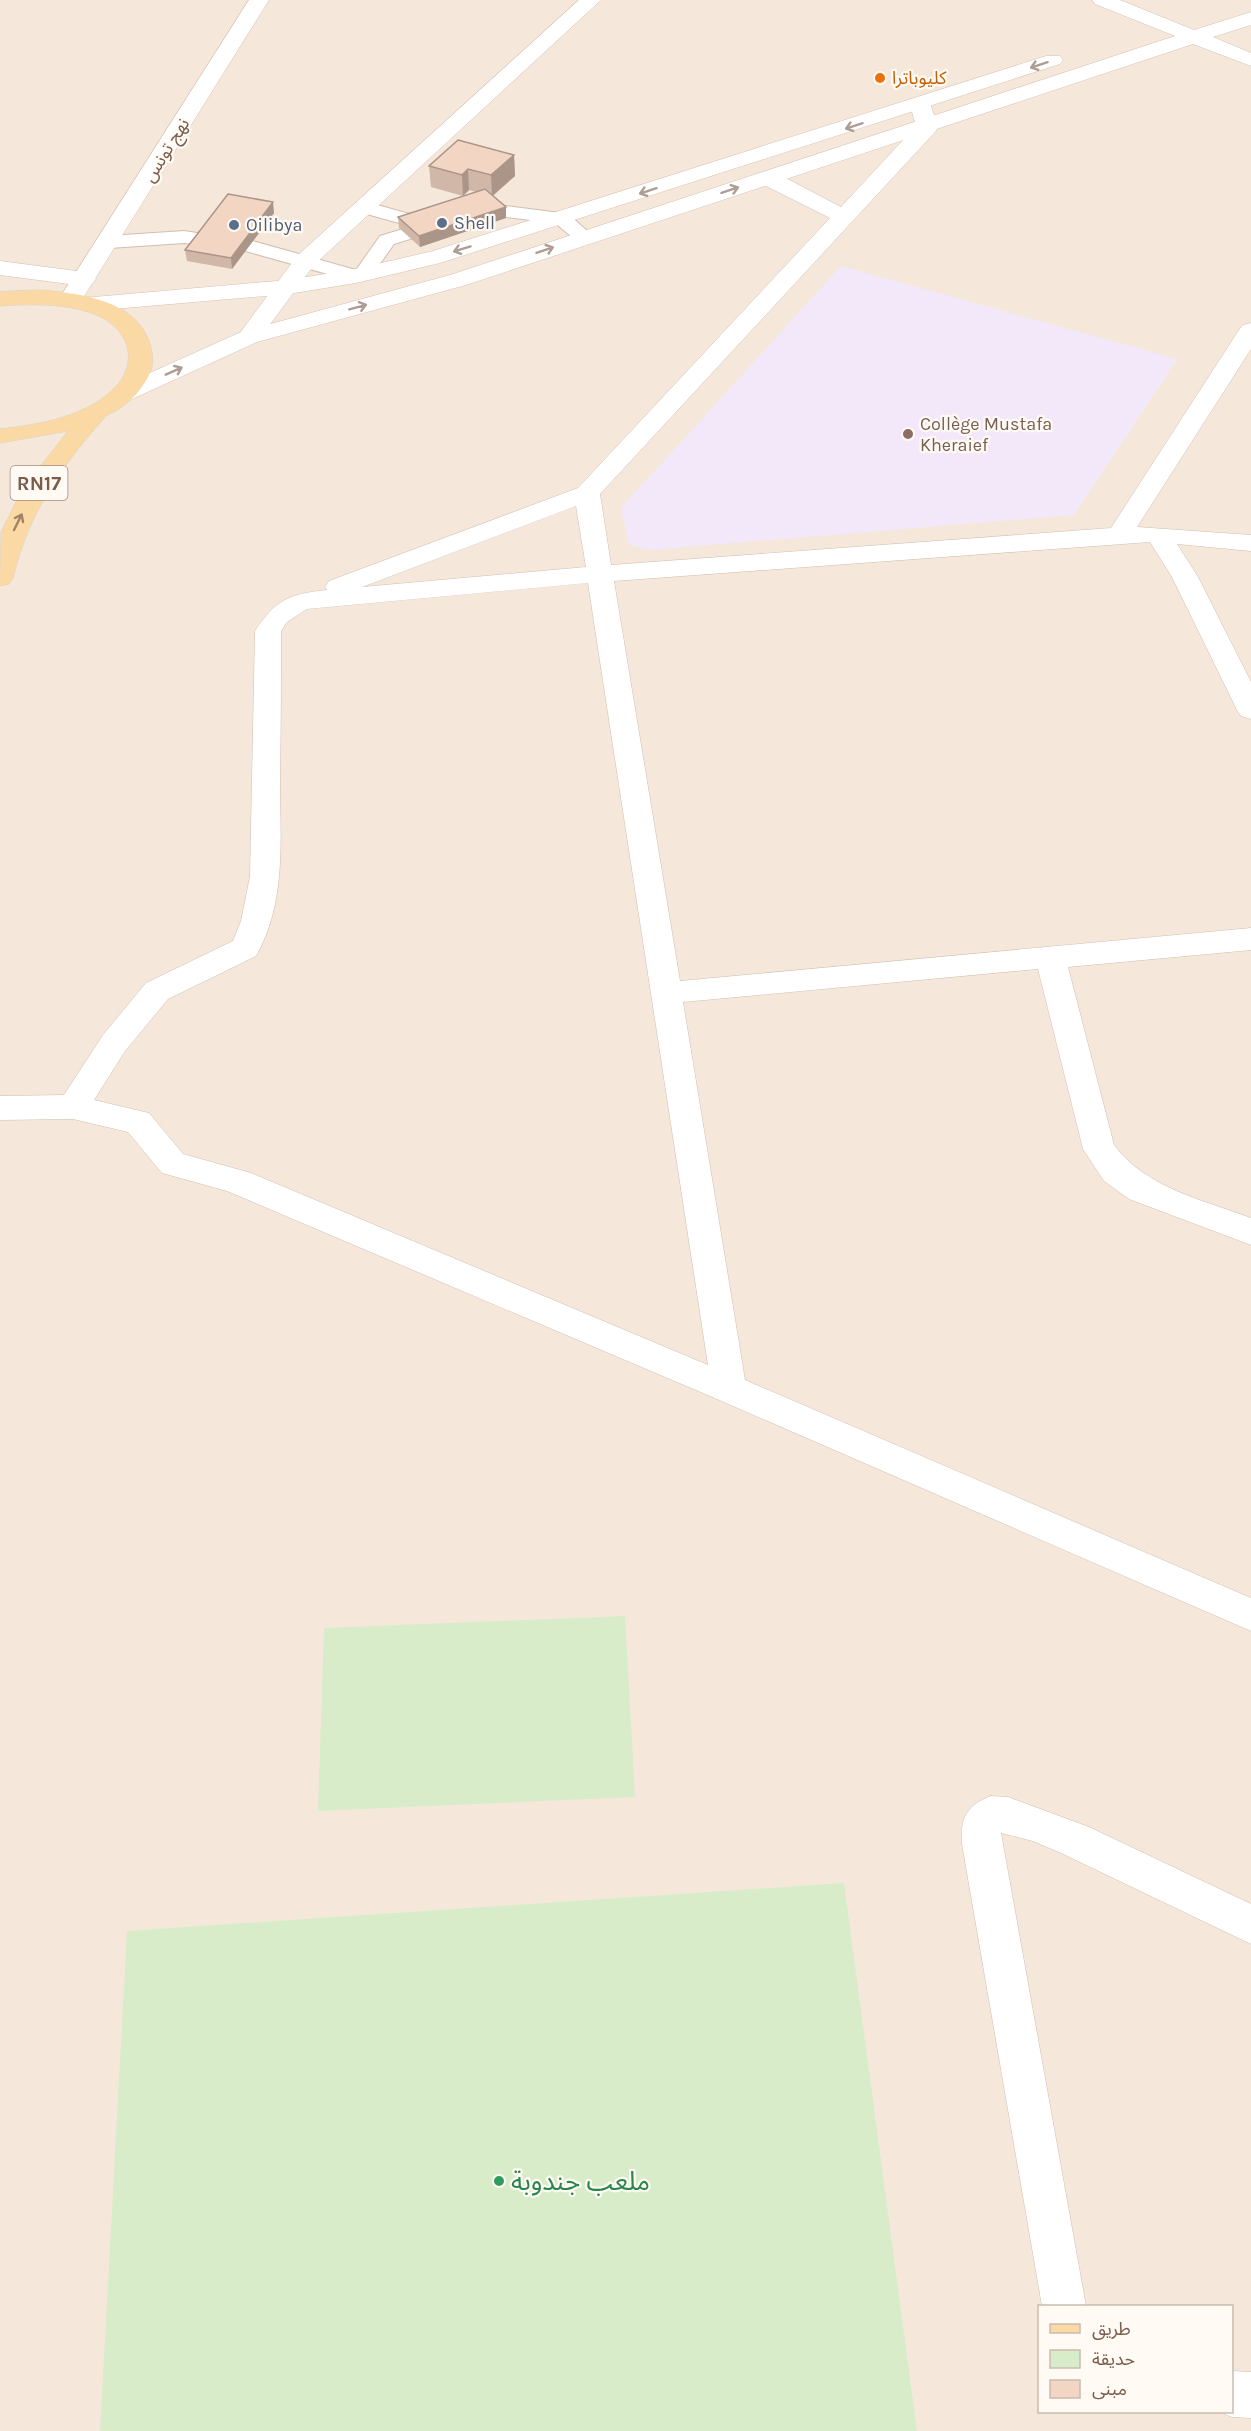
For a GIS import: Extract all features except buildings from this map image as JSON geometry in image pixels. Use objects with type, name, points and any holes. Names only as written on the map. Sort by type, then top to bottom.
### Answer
[{"type":"main road","name":"RN17","points":[[0,299],[37,296],[80,302],[116,316],[134,333],[141,353],[137,374],[114,401],[66,445],[33,492],[3,548],[0,578]]},
{"type":"main road","name":"RN17","points":[[0,436],[41,432],[77,422],[114,401]]},
{"type":"street","name":"نهج تونس","points":[[80,302],[84,279],[259,0]]},
{"type":"street","points":[[249,337],[288,287],[304,261],[591,0]]},
{"type":"street","points":[[1102,0],[1251,60]]},
{"type":"street","points":[[1129,35],[1193,14]]},
{"type":"street","points":[[114,401],[249,337],[458,280],[584,237],[927,127],[1251,18]]},
{"type":"street","points":[[80,302],[288,287],[359,275],[440,256],[921,105],[1074,53]]},
{"type":"street","points":[[921,105],[927,127]]},
{"type":"street","points":[[73,1107],[114,1043],[157,991],[245,948],[256,921],[265,876],[268,631],[278,616],[300,601],[587,493],[927,127]]},
{"type":"street","points":[[768,178],[844,217]]},
{"type":"street","points":[[0,268],[84,279]]},
{"type":"street","points":[[1119,535],[1251,330]]},
{"type":"street","points":[[587,493],[729,1389]]},
{"type":"street","points":[[300,601],[600,574],[1119,535],[1158,534],[1251,543]]},
{"type":"street","points":[[1158,534],[1185,577],[1251,710]]},
{"type":"street","points":[[666,993],[1251,939]]},
{"type":"street","points":[[1051,959],[1099,1149],[1116,1172],[1141,1190],[1251,1232]]},
{"type":"street","points":[[0,1108],[73,1107],[138,1122],[173,1164],[203,1170],[239,1182],[729,1389],[1251,1615]]},
{"type":"street","points":[[1064,2305],[983,1855],[981,1826],[984,1818],[993,1812],[1002,1812],[1056,1831],[1251,1925]]},
{"type":"street","points":[[1233,2394],[1251,2395]]},
{"type":"lane","points":[[249,246],[359,275],[387,240],[411,228],[363,207]]},
{"type":"lane","points":[[498,211],[561,218],[584,237]]},
{"type":"lane","points":[[109,242],[184,237],[204,239]]},
{"type":"shaded area","points":[[0,0],[1251,0],[1251,2431],[0,2431]]},
{"type":"shaded area","name":"Collège Mustafa Kheraief","points":[[841,266],[1177,359],[1074,515],[650,550],[629,545],[621,508]]},
{"type":"green space","points":[[625,1616],[635,1797],[318,1811],[324,1628]]},
{"type":"green space","name":"ملعب جندوبة","points":[[844,1883],[917,2431],[100,2431],[127,1931]]},
{"type":"place","name":"كليوباترا","points":[[880,78]]},
{"type":"place","name":"Shell","points":[[442,223]]},
{"type":"place","name":"Oilibya","points":[[234,225]]},
{"type":"place","name":"Collège Mustafa Kheraief","points":[[908,434]]},
{"type":"place","name":"ملعب جندوبة","points":[[499,2181]]}]
